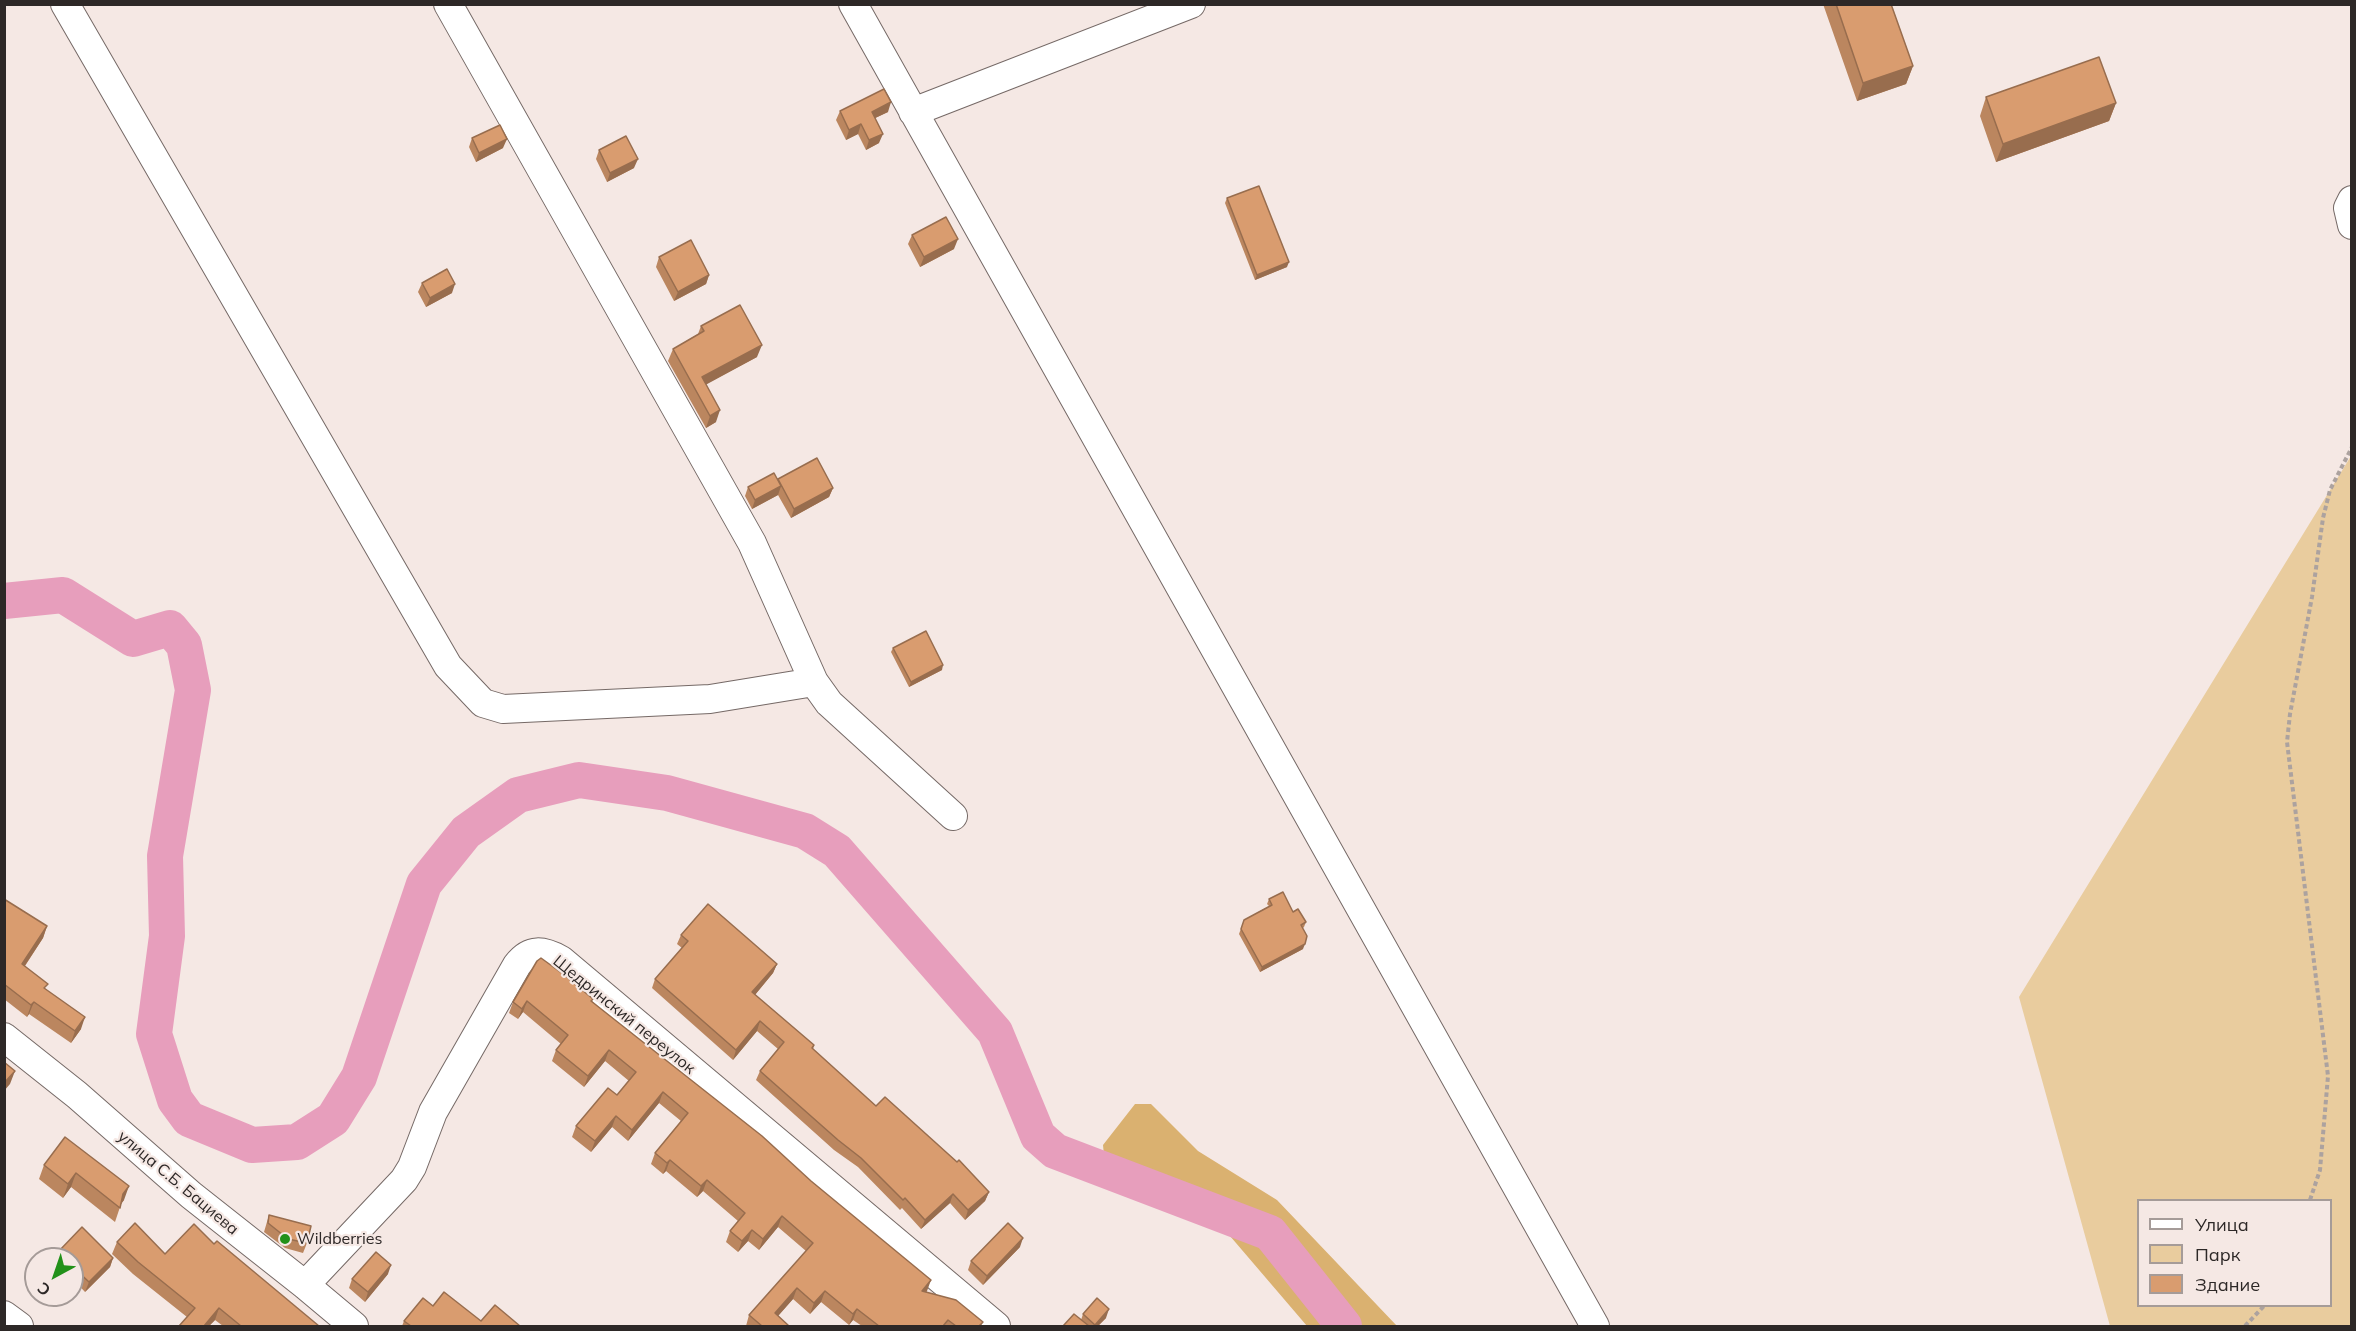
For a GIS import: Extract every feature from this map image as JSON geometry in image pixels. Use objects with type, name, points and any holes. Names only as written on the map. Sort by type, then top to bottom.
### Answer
[{"type":"street","points":[[64,4],[448,666],[483,703],[503,708],[710,699],[814,682]]},
{"type":"street","points":[[448,4],[752,543],[814,682],[829,703],[953,816]]},
{"type":"street","points":[[853,4],[1595,1326]]},
{"type":"street","points":[[913,112],[1191,4]]},
{"type":"street","points":[[2352,200],[2348,208],[2352,225]]},
{"type":"street","name":"Щедринский переулок","points":[[305,1285],[404,1180],[412,1167],[433,1112],[517,965],[525,955],[536,951],[550,954],[561,960],[996,1326]]},
{"type":"street","name":"улица С.Б. Бациева","points":[[4,1037],[77,1095],[191,1196],[354,1326]]},
{"type":"street","points":[[4,1315],[19,1326]]},
{"type":"path","points":[[2310,1199],[2320,1170],[2328,1076],[2287,742],[2330,490],[2352,447]]},
{"type":"path","points":[[2245,1326],[2262,1307]]},
{"type":"green space","points":[[2351,456],[2351,1326],[2110,1326],[2019,997]]},
{"type":"shaded area","points":[[1135,1104],[1151,1104],[1198,1151],[1277,1200],[1397,1326],[1307,1326],[1230,1236],[1107,1186],[1103,1145]]},
{"type":"building","points":[[1836,4],[1891,4],[1913,66],[1863,83]]},
{"type":"building","points":[[2099,57],[2116,103],[2003,144],[1986,97]]},
{"type":"building","points":[[884,89],[891,102],[872,112],[883,134],[869,140],[861,124],[849,130],[840,111]]},
{"type":"building","points":[[500,125],[507,139],[479,153],[472,138]]},
{"type":"building","points":[[626,136],[638,159],[610,173],[599,150]]},
{"type":"building","points":[[1259,186],[1289,262],[1257,275],[1227,198]]},
{"type":"building","points":[[946,217],[958,239],[924,257],[912,235]]},
{"type":"building","points":[[691,240],[709,275],[678,292],[659,257]]},
{"type":"building","points":[[447,269],[455,284],[430,298],[422,283]]},
{"type":"building","points":[[740,305],[762,345],[702,377],[720,410],[710,416],[673,349],[704,331],[701,326]]},
{"type":"building","points":[[817,458],[833,488],[794,509],[778,479]]},
{"type":"building","points":[[774,473],[781,486],[755,500],[748,487]]},
{"type":"building","points":[[926,631],[943,665],[911,682],[893,648]]},
{"type":"building","points":[[1283,892],[1293,912],[1298,909],[1306,922],[1301,925],[1307,936],[1305,944],[1262,967],[1241,929],[1244,920],[1272,905],[1269,899]]},
{"type":"building","points":[[4,899],[47,926],[22,964],[48,984],[44,988],[85,1017],[75,1031],[34,1002],[31,1005],[4,984]]},
{"type":"building","points":[[708,904],[777,964],[752,992],[814,1045],[812,1048],[876,1106],[885,1097],[957,1162],[959,1160],[989,1192],[968,1210],[953,1194],[925,1220],[905,1198],[903,1200],[861,1158],[760,1071],[784,1042],[760,1021],[736,1050],[655,979],[688,941],[681,935]]},
{"type":"building","points":[[541,958],[593,999],[591,1001],[762,1136],[811,1181],[931,1280],[922,1291],[956,1300],[983,1322],[979,1326],[956,1326],[948,1320],[943,1326],[879,1326],[857,1309],[853,1314],[825,1291],[814,1303],[797,1288],[775,1313],[789,1326],[762,1326],[749,1315],[813,1243],[782,1216],[763,1239],[752,1230],[742,1241],[730,1231],[745,1213],[707,1180],[701,1186],[670,1160],[667,1163],[655,1153],[688,1113],[663,1092],[632,1130],[616,1116],[595,1141],[576,1126],[608,1088],[617,1095],[636,1072],[609,1050],[588,1076],[556,1050],[568,1035],[527,1001],[522,1009],[513,1002]]},
{"type":"building","points":[[4,1062],[15,1071],[4,1083]]},
{"type":"building","points":[[65,1137],[129,1186],[123,1194],[120,1208],[76,1173],[68,1184],[44,1165]]},
{"type":"building","points":[[269,1215],[311,1226],[307,1243],[288,1239],[268,1223]]},
{"type":"building","points":[[135,1223],[165,1254],[194,1224],[214,1244],[217,1241],[319,1326],[241,1326],[219,1308],[204,1326],[179,1326],[195,1308],[117,1242]]},
{"type":"building","points":[[1008,1223],[1023,1238],[987,1276],[971,1261]]},
{"type":"building","points":[[82,1227],[113,1258],[89,1282],[84,1277],[84,1247],[63,1247]]},
{"type":"building","points":[[376,1252],[391,1265],[368,1292],[352,1279]]},
{"type":"building","points":[[444,1292],[481,1321],[495,1305],[520,1326],[411,1326],[404,1321],[423,1298],[433,1306]]},
{"type":"building","points":[[1097,1298],[1109,1309],[1095,1325],[1083,1314]]},
{"type":"building","points":[[1074,1314],[1089,1326],[1063,1326]]},
{"type":"waterway","points":[[4,601],[63,595],[133,639],[170,628],[184,645],[193,690],[165,856],[167,936],[154,1034],[175,1100],[189,1119],[252,1145],[297,1142],[333,1119],[359,1077],[424,884],[466,832],[518,795],[579,780],[667,793],[805,831],[837,851],[995,1032],[1038,1136],[1055,1151],[1270,1233],[1344,1326]]},
{"type":"place","name":"Wildberries","points":[[285,1239]]}]
